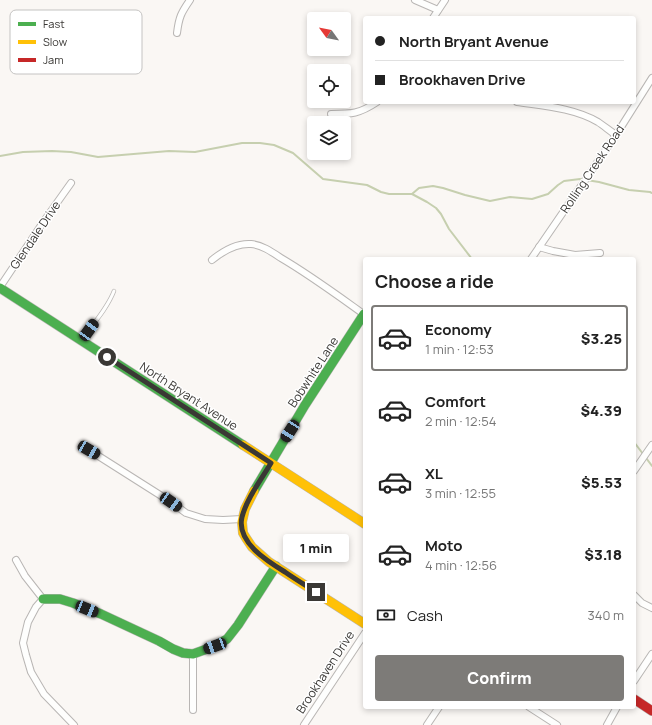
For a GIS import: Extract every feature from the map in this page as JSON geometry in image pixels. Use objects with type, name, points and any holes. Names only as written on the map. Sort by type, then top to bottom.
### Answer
[{"type":"street","points":[[177,33],[178,21],[190,0]]},
{"type":"street","points":[[415,0],[438,10]]},
{"type":"street","points":[[434,16],[445,0]]},
{"type":"street","name":"Rolling Creek Road","points":[[532,257],[650,86],[652,78]]},
{"type":"street","points":[[331,114],[347,114],[363,111],[374,104]]},
{"type":"street","points":[[530,104],[563,109],[584,116],[597,122],[616,135]]},
{"type":"street","name":"Glendale Drive","points":[[0,287],[71,183]]},
{"type":"street","points":[[212,260],[223,252],[238,245],[251,244],[266,248],[323,284],[363,313]]},
{"type":"street","points":[[539,247],[575,255],[600,253]]},
{"type":"street","name":"North Bryant Avenue","points":[[0,287],[363,523]]},
{"type":"street","name":"Bobwhite Lane","points":[[271,463],[282,443],[363,317]]},
{"type":"street","points":[[636,468],[652,445]]},
{"type":"street","points":[[89,450],[186,513],[205,519],[242,519],[246,506],[271,463]]},
{"type":"street","name":"Brookhaven Drive","points":[[242,519],[242,528],[246,540],[256,551],[276,566],[363,623]]},
{"type":"street","points":[[16,560],[25,576],[43,599]]},
{"type":"street","points":[[43,599],[60,599],[73,603],[159,641],[173,649],[183,653],[193,654],[215,646],[227,639],[238,625],[276,566]]},
{"type":"street","points":[[636,597],[642,603],[652,608]]},
{"type":"street","points":[[43,599],[28,622],[23,643],[31,672],[44,694],[74,725]]},
{"type":"street","name":"Brookhaven Drive","points":[[304,725],[363,636]]},
{"type":"street","points":[[193,654],[193,710]]},
{"type":"street","points":[[636,678],[652,654]]},
{"type":"street","points":[[636,700],[652,711]]},
{"type":"street","points":[[428,725],[438,709]]},
{"type":"street","points":[[532,709],[557,725]]},
{"type":"street","points":[[607,725],[616,709]]},
{"type":"street","points":[[544,725],[548,719]]},
{"type":"lane","points":[[81,341],[112,298],[114,291]]},
{"type":"waterway","points":[[0,156],[23,152],[52,151],[71,152],[98,157],[169,151],[195,152],[242,143],[274,145],[293,153],[323,179],[367,185],[389,194],[412,194],[427,202],[436,208],[441,214],[449,229],[470,257]]},
{"type":"waterway","points":[[412,194],[419,188],[433,186],[490,201],[510,197],[532,199],[548,194],[564,181],[580,179],[599,182],[629,190],[652,193]]},
{"type":"waterway","points":[[636,445],[652,466]]},
{"type":"traffic: fast","points":[[0,288],[243,445]]},
{"type":"traffic: fast","points":[[254,491],[305,405],[363,316]]},
{"type":"traffic: fast","points":[[43,599],[60,599],[73,603],[101,614],[173,649],[183,653],[193,654],[215,646],[227,639],[238,625],[276,566]]},
{"type":"traffic: slow","points":[[243,445],[363,523]]},
{"type":"traffic: slow","points":[[254,491],[245,509],[242,522],[243,533],[252,547],[269,562],[363,623]]},
{"type":"traffic: jam","points":[[636,700],[652,711]]},
{"type":"route","points":[[107,357],[271,463],[246,506],[242,519],[242,528],[246,540],[269,562],[316,592]]}]
